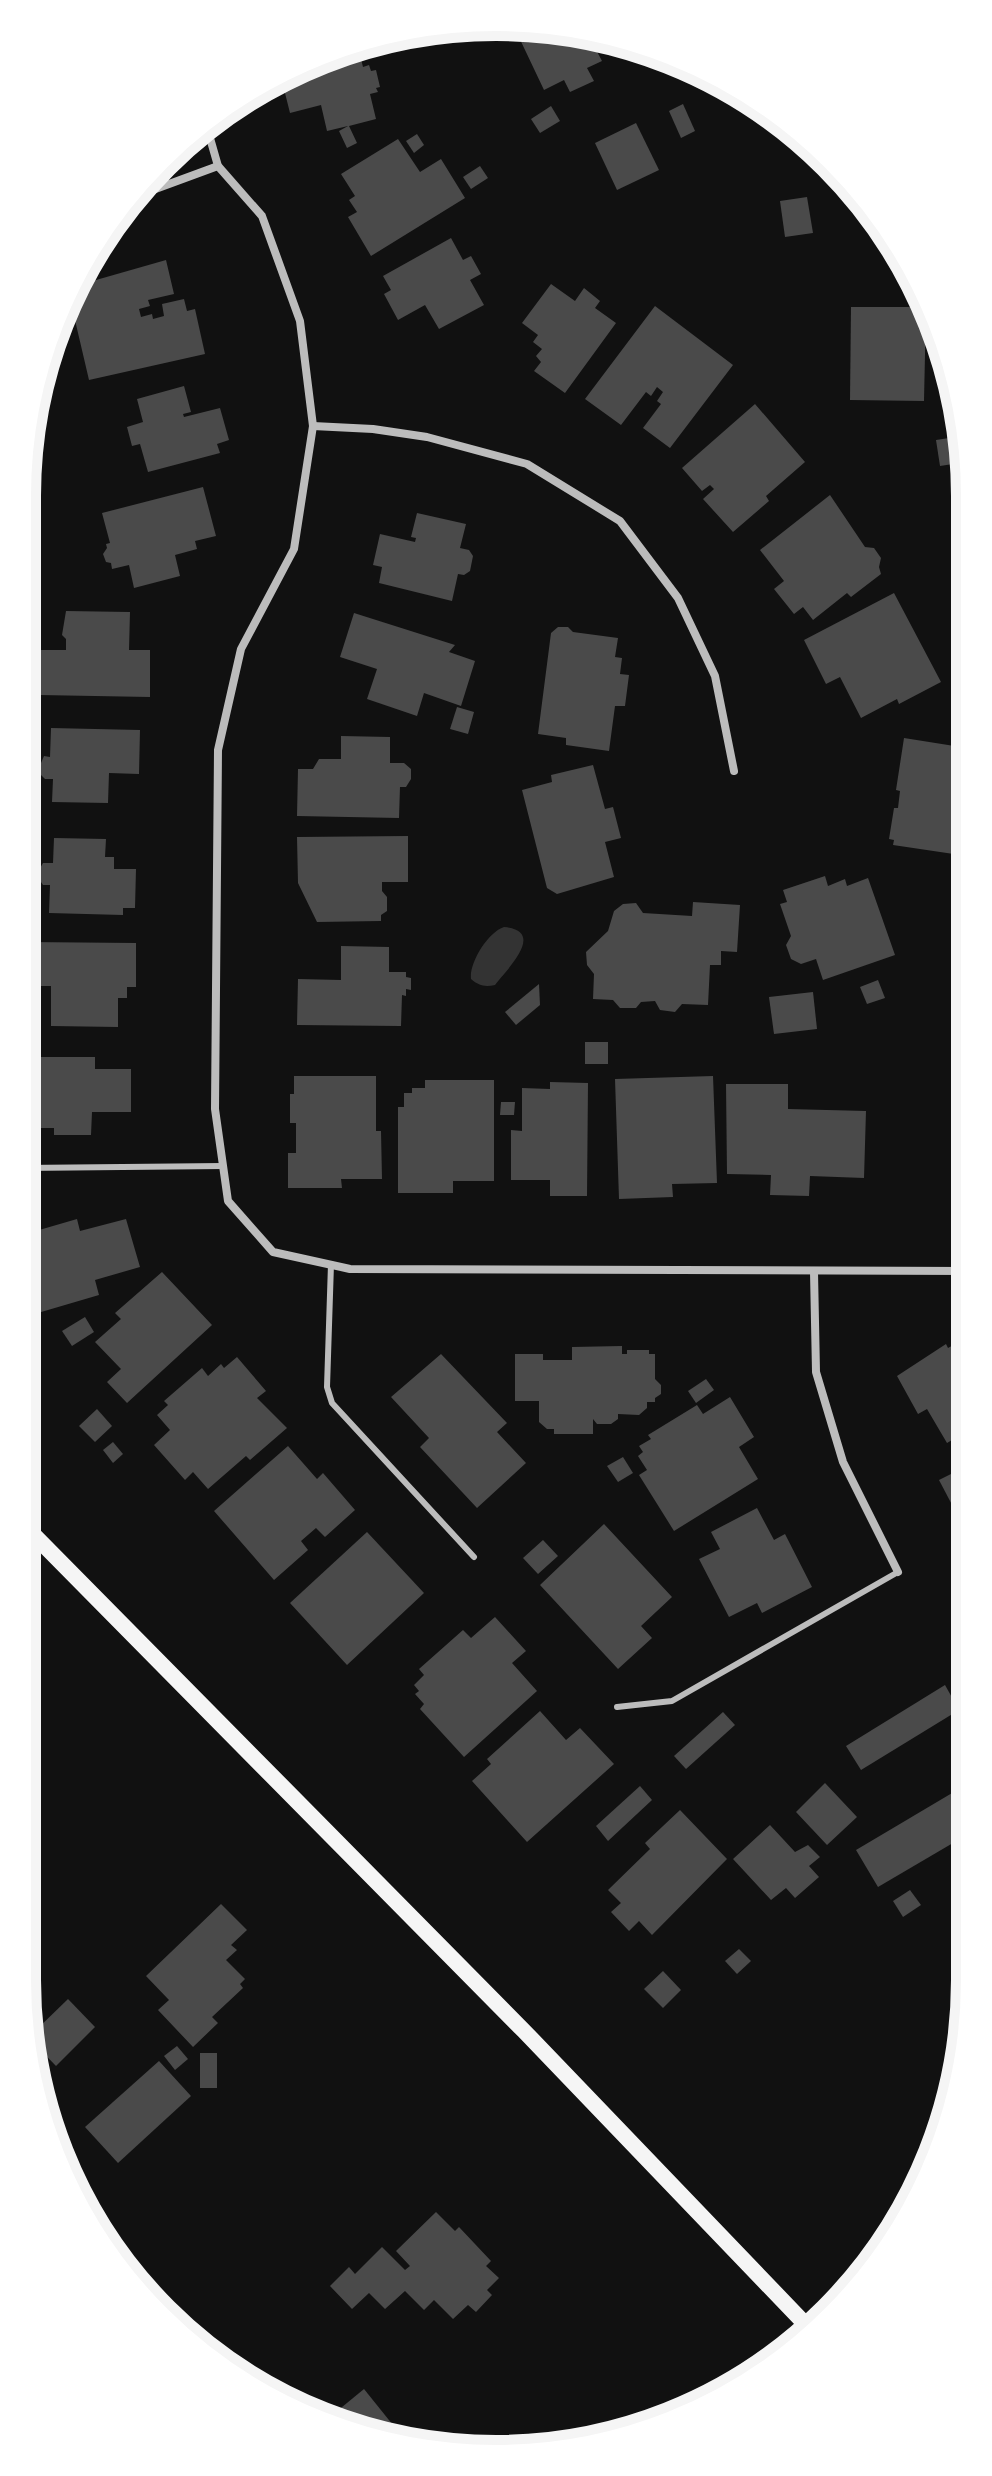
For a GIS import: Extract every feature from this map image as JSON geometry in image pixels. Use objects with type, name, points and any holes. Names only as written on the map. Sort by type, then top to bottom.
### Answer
[{"type":"main road","points":[[36,1537],[513,2020],[803,2322]]},
{"type":"street","points":[[210,136],[218,166],[262,216],[272,242],[300,321],[313,426],[294,549],[241,649],[218,750],[215,1109],[228,1201],[273,1252],[350,1269],[956,1271]]},
{"type":"street","points":[[153,190],[218,166]]},
{"type":"street","points":[[313,426],[373,429],[427,437],[527,464],[620,521],[678,598],[715,676],[734,771]]},
{"type":"street","points":[[814,1272],[816,1372],[843,1462],[898,1572]]},
{"type":"lane","points":[[36,1168],[223,1166]]},
{"type":"lane","points":[[331,1264],[327,1387],[332,1403],[474,1557]]},
{"type":"lane","points":[[617,1707],[672,1701],[898,1572]]},
{"type":"shaded area","points":[[504,927],[516,930],[522,936],[520,952],[495,985],[479,985],[471,979],[476,957],[486,941]]},
{"type":"building","points":[[519,37],[595,47],[602,61],[587,68],[594,81],[570,92],[564,80],[544,90]]},
{"type":"building","points":[[360,57],[363,67],[369,65],[371,71],[376,70],[380,87],[376,88],[378,92],[370,94],[376,119],[349,126],[357,143],[347,148],[339,131],[348,126],[327,131],[321,105],[290,113],[284,88],[293,83]]},
{"type":"building","points":[[683,104],[695,131],[681,138],[669,111]]},
{"type":"building","points":[[551,106],[560,121],[540,133],[531,119]]},
{"type":"building","points":[[636,123],[659,170],[617,190],[595,143]]},
{"type":"building","points":[[417,134],[424,145],[414,153],[406,141]]},
{"type":"building","points":[[398,139],[420,172],[441,159],[465,198],[371,256],[348,217],[357,212],[349,200],[355,196],[341,174]]},
{"type":"building","points":[[480,166],[488,178],[471,189],[463,177]]},
{"type":"building","points":[[807,197],[813,233],[785,237],[780,201]]},
{"type":"building","points":[[451,238],[463,260],[471,256],[481,274],[470,280],[484,305],[439,329],[425,305],[398,320],[384,294],[391,290],[383,276]]},
{"type":"building","points":[[166,260],[174,294],[148,300],[150,306],[139,309],[141,317],[152,314],[153,319],[164,316],[162,304],[184,299],[187,311],[195,309],[205,354],[89,380],[74,314],[89,282]]},
{"type":"building","points":[[551,284],[575,301],[584,288],[600,301],[595,308],[616,323],[565,393],[534,371],[541,362],[536,356],[542,349],[533,342],[538,335],[522,323]]},
{"type":"building","points":[[655,306],[733,365],[670,448],[643,428],[661,404],[657,401],[663,392],[657,387],[651,396],[646,392],[621,425],[585,399]]},
{"type":"building","points":[[851,307],[915,307],[925,331],[924,401],[850,400]]},
{"type":"building","points":[[184,386],[191,412],[183,414],[184,417],[220,408],[229,440],[217,444],[220,453],[148,472],[140,444],[132,446],[127,427],[143,422],[137,399]]},
{"type":"building","points":[[755,404],[805,462],[766,496],[769,501],[733,532],[703,499],[714,489],[710,485],[702,491],[682,468]]},
{"type":"building","points":[[952,438],[955,464],[940,466],[936,440]]},
{"type":"building","points":[[203,487],[216,536],[195,541],[197,549],[175,555],[180,576],[134,588],[129,565],[112,569],[111,563],[106,562],[103,554],[106,544],[110,543],[102,513]]},
{"type":"building","points":[[830,495],[865,547],[874,548],[881,558],[881,574],[851,597],[847,593],[813,620],[803,607],[794,614],[774,589],[784,581],[760,550]]},
{"type":"building","points":[[417,513],[466,524],[460,548],[469,550],[473,556],[470,571],[464,575],[458,574],[452,601],[379,583],[382,567],[373,565],[380,534],[415,542],[416,538],[411,537]]},
{"type":"building","points":[[36,524],[41,579],[36,579]]},
{"type":"building","points":[[894,593],[941,682],[899,704],[897,699],[861,718],[840,677],[826,684],[804,640]]},
{"type":"building","points":[[66,611],[130,612],[129,650],[150,650],[150,697],[39,695],[40,650],[66,650],[66,639],[62,635]]},
{"type":"building","points":[[354,613],[455,645],[449,652],[475,661],[461,706],[424,693],[417,716],[367,699],[377,669],[340,657]]},
{"type":"building","points":[[558,627],[618,638],[615,657],[622,658],[620,674],[629,675],[625,706],[615,706],[609,751],[566,745],[566,738],[538,734],[551,633]]},
{"type":"building","points":[[457,707],[474,712],[468,734],[450,729]]},
{"type":"building","points":[[51,728],[140,730],[139,774],[109,773],[108,803],[52,802],[53,779],[45,779],[41,775],[44,756],[50,757]]},
{"type":"building","points":[[341,736],[390,737],[390,763],[404,763],[411,769],[411,779],[406,787],[400,787],[399,818],[297,816],[298,769],[313,769],[319,759],[341,759]]},
{"type":"building","points":[[904,738],[956,746],[956,854],[893,845],[894,840],[889,839],[894,808],[898,808],[900,791],[896,790]]},
{"type":"building","points":[[593,765],[605,809],[613,807],[621,838],[605,842],[614,877],[557,894],[547,888],[522,790],[552,782],[551,775]]},
{"type":"building","points":[[408,836],[408,882],[382,882],[387,911],[381,915],[381,921],[317,922],[298,883],[297,837]]},
{"type":"building","points":[[54,838],[106,839],[105,857],[114,857],[114,869],[136,869],[135,908],[123,908],[123,915],[49,913],[50,885],[43,885],[39,870],[43,863],[53,863]]},
{"type":"building","points":[[825,876],[828,886],[845,879],[847,886],[868,878],[895,955],[823,980],[816,959],[801,964],[791,959],[786,945],[791,936],[780,904],[787,902],[783,890]]},
{"type":"building","points":[[693,902],[740,905],[737,952],[721,951],[721,965],[710,965],[708,1005],[682,1004],[675,1012],[660,1010],[655,1001],[641,1002],[636,1008],[620,1008],[613,1000],[593,999],[594,974],[587,965],[586,952],[608,931],[614,911],[623,904],[636,903],[643,913],[692,916]]},
{"type":"building","points":[[36,942],[136,943],[136,987],[127,987],[127,998],[118,998],[118,1027],[51,1026],[51,986],[36,986]]},
{"type":"building","points":[[341,946],[389,947],[389,972],[406,972],[406,977],[411,978],[411,990],[406,989],[406,996],[402,995],[401,1026],[297,1025],[298,979],[341,980]]},
{"type":"building","points":[[878,980],[885,998],[867,1004],[860,987]]},
{"type":"building","points":[[539,984],[540,1005],[516,1025],[505,1012]]},
{"type":"building","points":[[813,992],[817,1029],[774,1034],[769,997]]},
{"type":"building","points":[[585,1042],[608,1042],[608,1064],[585,1064]]},
{"type":"building","points":[[36,1057],[95,1057],[95,1069],[131,1069],[131,1112],[92,1112],[91,1135],[54,1135],[54,1128],[36,1128]]},
{"type":"building","points":[[294,1076],[376,1076],[376,1131],[381,1131],[382,1179],[341,1179],[342,1188],[288,1188],[288,1153],[296,1153],[296,1123],[290,1123],[290,1094],[294,1094]]},
{"type":"building","points":[[713,1076],[717,1183],[672,1184],[673,1197],[619,1199],[615,1079]]},
{"type":"building","points":[[425,1080],[494,1080],[494,1181],[453,1181],[453,1193],[398,1193],[398,1107],[404,1107],[404,1093],[412,1093],[412,1088],[425,1088]]},
{"type":"building","points":[[550,1082],[588,1083],[587,1196],[550,1196],[550,1180],[511,1180],[511,1130],[522,1131],[522,1088],[550,1089]]},
{"type":"building","points":[[726,1084],[788,1084],[788,1109],[866,1111],[864,1178],[810,1176],[809,1196],[770,1195],[771,1175],[727,1174]]},
{"type":"building","points":[[956,1094],[956,1168],[953,1097]]},
{"type":"building","points":[[501,1102],[515,1102],[514,1115],[500,1115]]},
{"type":"building","points":[[77,1219],[80,1231],[126,1219],[140,1267],[95,1280],[99,1295],[36,1314],[36,1231]]},
{"type":"building","points":[[162,1272],[212,1325],[127,1403],[107,1382],[121,1369],[95,1342],[121,1319],[115,1313]]},
{"type":"building","points":[[85,1317],[94,1332],[72,1346],[62,1331]]},
{"type":"building","points":[[946,1344],[948,1348],[956,1344],[956,1438],[947,1443],[927,1409],[918,1414],[897,1376]]},
{"type":"building","points":[[622,1346],[622,1354],[627,1354],[627,1350],[649,1350],[649,1354],[655,1354],[655,1379],[661,1385],[661,1394],[655,1402],[647,1402],[647,1408],[639,1415],[618,1414],[618,1419],[611,1424],[597,1424],[593,1419],[593,1434],[554,1434],[554,1429],[547,1429],[539,1422],[539,1401],[515,1401],[515,1354],[543,1354],[543,1360],[572,1360],[572,1347]]},
{"type":"building","points":[[441,1354],[507,1423],[497,1432],[526,1463],[477,1508],[420,1447],[429,1438],[391,1397]]},
{"type":"building","points":[[237,1357],[266,1391],[257,1398],[287,1428],[250,1460],[246,1456],[208,1489],[193,1472],[185,1480],[154,1445],[170,1430],[157,1415],[168,1405],[164,1401],[202,1368],[208,1376],[221,1364],[224,1368]]},
{"type":"building","points":[[706,1379],[714,1390],[696,1403],[688,1391]]},
{"type":"building","points":[[730,1397],[754,1437],[739,1447],[758,1479],[674,1531],[639,1475],[647,1470],[638,1456],[643,1452],[639,1446],[651,1439],[648,1435],[697,1405],[703,1414]]},
{"type":"building","points":[[97,1409],[112,1426],[95,1442],[79,1426]]},
{"type":"building","points":[[113,1442],[123,1454],[113,1463],[103,1450]]},
{"type":"building","points":[[288,1446],[317,1479],[323,1473],[355,1510],[325,1537],[316,1528],[301,1541],[308,1550],[274,1580],[214,1511]]},
{"type":"building","points":[[623,1457],[633,1473],[618,1482],[607,1466]]},
{"type":"building","points":[[956,1472],[956,1512],[939,1480]]},
{"type":"building","points":[[757,1508],[774,1540],[785,1534],[812,1587],[762,1613],[757,1603],[729,1617],[699,1559],[720,1549],[711,1532]]},
{"type":"building","points":[[604,1524],[672,1597],[641,1626],[652,1638],[618,1669],[540,1585]]},
{"type":"building","points":[[367,1532],[424,1593],[347,1665],[290,1603]]},
{"type":"building","points":[[543,1540],[558,1556],[538,1574],[523,1558]]},
{"type":"building","points":[[495,1617],[526,1651],[512,1663],[537,1691],[464,1757],[420,1709],[424,1704],[415,1694],[419,1691],[414,1685],[424,1675],[419,1669],[463,1630],[471,1638]]},
{"type":"building","points":[[945,1685],[956,1705],[956,1712],[861,1770],[846,1746]]},
{"type":"building","points":[[540,1711],[566,1740],[580,1728],[614,1764],[527,1842],[472,1781],[491,1764],[487,1759]]},
{"type":"building","points":[[723,1712],[735,1725],[686,1769],[674,1756]]},
{"type":"building","points":[[825,1783],[857,1817],[827,1845],[796,1812]]},
{"type":"building","points":[[640,1786],[652,1800],[608,1841],[596,1826]]},
{"type":"building","points":[[956,1791],[956,1841],[878,1887],[856,1850]]},
{"type":"building","points":[[680,1810],[727,1859],[652,1935],[639,1921],[629,1931],[611,1912],[621,1903],[608,1890],[650,1849],[645,1843]]},
{"type":"building","points":[[770,1825],[795,1852],[808,1845],[820,1857],[809,1866],[819,1877],[795,1898],[786,1888],[771,1900],[733,1859]]},
{"type":"building","points":[[910,1890],[921,1905],[903,1917],[893,1901]]},
{"type":"building","points":[[221,1904],[247,1930],[231,1945],[237,1950],[226,1960],[245,1979],[240,1984],[243,1988],[212,2017],[218,2023],[193,2047],[158,2010],[169,2000],[146,1976]]},
{"type":"building","points":[[739,1949],[751,1961],[737,1974],[725,1961]]},
{"type":"building","points":[[663,1971],[681,1990],[663,2008],[644,1989]]},
{"type":"building","points":[[68,1999],[95,2027],[56,2066],[42,2051],[39,2027]]},
{"type":"building","points":[[177,2046],[188,2059],[175,2070],[164,2056]]},
{"type":"building","points":[[200,2053],[217,2053],[217,2088],[200,2088]]},
{"type":"building","points":[[159,2061],[191,2096],[118,2163],[85,2127]]},
{"type":"building","points":[[436,2212],[455,2231],[459,2227],[491,2261],[486,2266],[499,2278],[487,2290],[492,2295],[476,2312],[468,2305],[453,2319],[434,2300],[424,2310],[405,2291],[385,2309],[369,2293],[352,2309],[330,2286],[349,2267],[355,2274],[382,2247],[405,2270],[410,2266],[396,2251]]},
{"type":"building","points":[[364,2389],[396,2429],[348,2416],[337,2412]]}]
